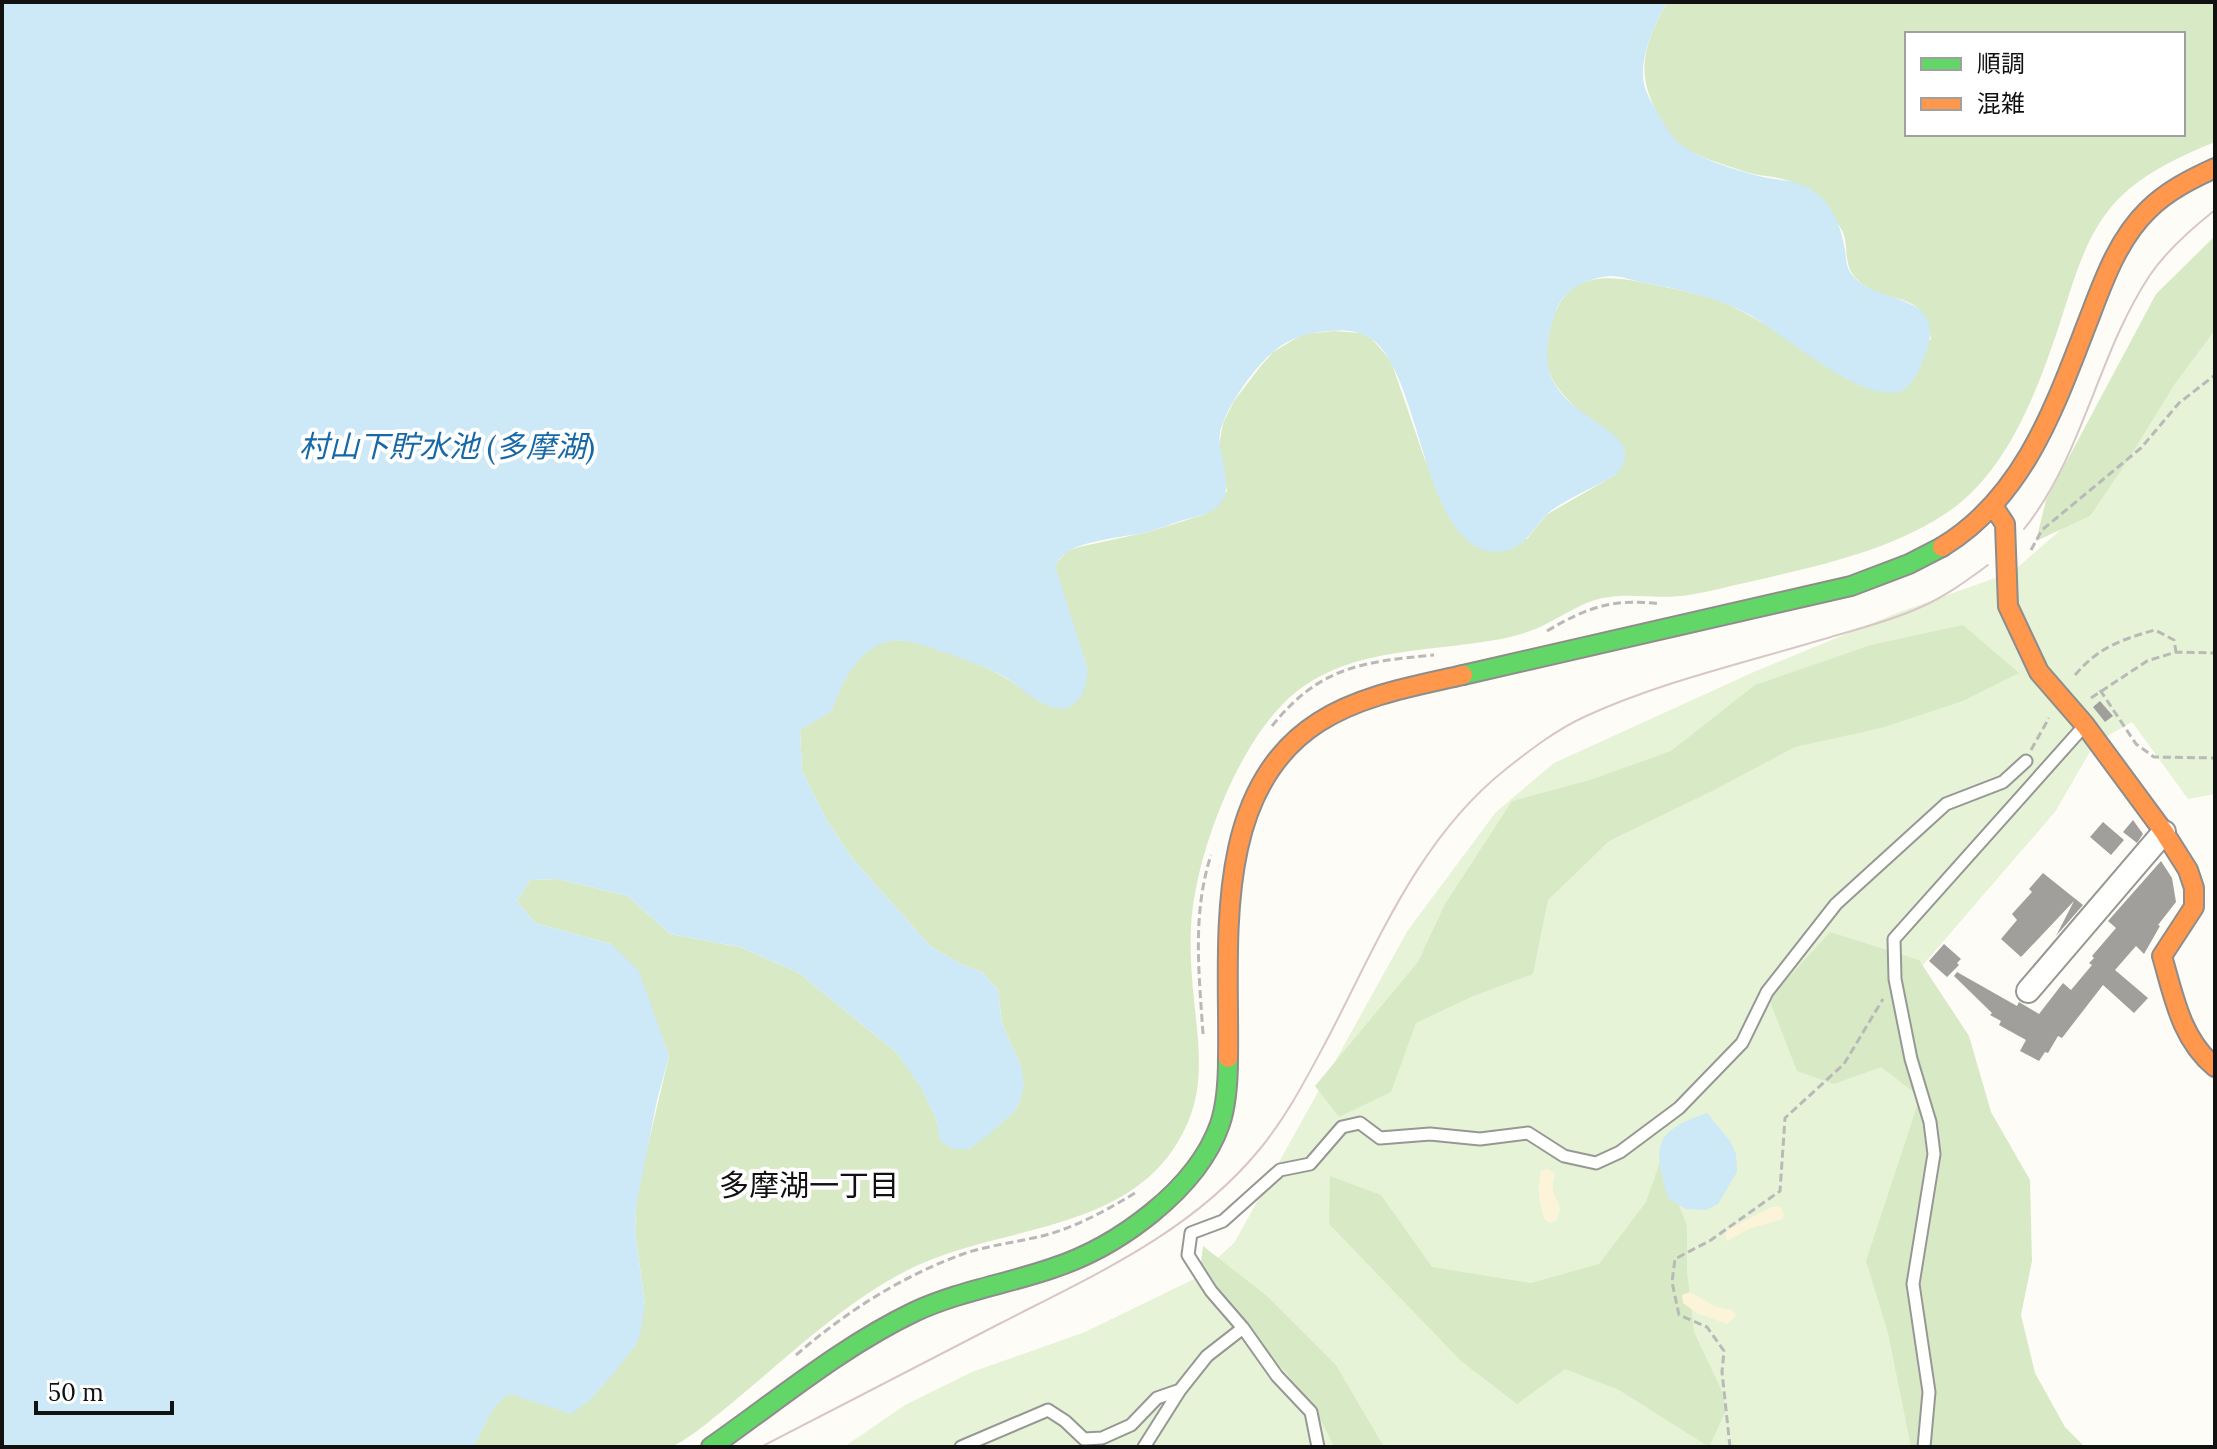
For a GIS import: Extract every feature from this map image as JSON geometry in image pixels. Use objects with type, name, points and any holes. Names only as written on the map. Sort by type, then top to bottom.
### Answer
[{"type":"street","points":[[711,1447],[904,1317],[939,1300],[1060,1266],[1113,1238],[1161,1202],[1193,1169],[1218,1129],[1225,1104],[1228,1082],[1230,899],[1243,820],[1251,797],[1271,765],[1292,743],[1317,723],[1354,705],[1402,689],[1870,581],[1910,565],[1955,540],[1993,506],[2022,468],[2046,426],[2110,267],[2136,223],[2168,194],[2215,168]]},
{"type":"street","points":[[1993,506],[2005,524],[2008,606],[2039,672],[2080,718],[2164,832],[2188,870],[2195,898],[2191,915],[2162,956],[2188,1040],[2201,1058],[2215,1067]]},
{"type":"street","points":[[2028,991],[2164,832]]},
{"type":"lane","points":[[1924,1447],[1929,1392],[1913,1284],[1934,1154],[1930,1122],[1911,1059],[1895,979],[1894,939],[2080,718]]},
{"type":"lane","points":[[1318,1447],[1311,1412],[1277,1376],[1243,1328],[1211,1291],[1188,1255],[1191,1233],[1223,1221],[1280,1170],[1310,1164],[1342,1127],[1360,1123],[1380,1138],[1430,1134],[1480,1139],[1528,1133],[1564,1156],[1596,1163],[1620,1152],[1679,1108],[1742,1043],[1767,992],[1836,904],[1946,804],[2003,782],[2026,761]]},
{"type":"lane","points":[[1144,1447],[1180,1390],[1207,1356],[1243,1328]]},
{"type":"lane","points":[[961,1447],[1048,1410],[1084,1439],[1102,1438],[1131,1425],[1157,1398],[1180,1390]]},
{"type":"path","points":[[2029,554],[2042,530],[2141,448],[2179,403],[2215,375]]},
{"type":"path","points":[[1546,631],[1591,608],[1607,604],[1627,601],[1670,605]]},
{"type":"path","points":[[2072,679],[2091,656],[2119,640],[2155,630],[2174,640],[2176,652]]},
{"type":"path","points":[[2080,718],[2100,690],[2147,661],[2176,652],[2215,653]]},
{"type":"path","points":[[1270,729],[1317,683],[1347,668],[1368,662],[1444,654]]},
{"type":"path","points":[[2100,690],[2136,744],[2154,757],[2215,758]]},
{"type":"path","points":[[1204,1046],[1196,946],[1205,873],[1213,848]]},
{"type":"path","points":[[1730,1447],[1722,1372],[1724,1351],[1707,1327],[1679,1315],[1672,1282],[1675,1259],[1711,1240],[1780,1191],[1785,1118],[1844,1064],[1895,979]]},
{"type":"path","points":[[794,1357],[867,1300],[904,1279],[966,1253],[1049,1234],[1081,1222],[1107,1210],[1143,1186]]},
{"type":"green space","points":[[1667,2],[2215,2],[2215,142],[2147,176],[2123,195],[2102,219],[2079,264],[2041,377],[2019,426],[1991,471],[1974,490],[1932,522],[1856,555],[1802,570],[1689,595],[1603,598],[1512,637],[1407,651],[1354,663],[1328,672],[1283,704],[1248,750],[1233,778],[1209,840],[1200,871],[1191,928],[1199,1050],[1194,1105],[1167,1158],[1139,1185],[1106,1205],[1069,1220],[952,1252],[891,1279],[802,1343],[705,1425],[670,1447],[473,1447],[493,1410],[511,1393],[571,1414],[645,1305],[635,1231],[636,1207],[669,1056],[663,1039],[611,944],[535,923],[517,901],[530,880],[558,879],[628,896],[670,934],[740,947],[799,973],[897,1053],[921,1087],[936,1119],[941,1141],[969,1149],[1014,1112],[1021,1098],[1021,1066],[1002,1024],[998,990],[983,973],[930,946],[852,858],[826,819],[802,771],[800,729],[832,711],[851,669],[867,652],[887,641],[899,640],[929,646],[993,671],[1040,702],[1087,667],[1054,566],[1067,551],[1148,532],[1206,514],[1227,491],[1219,446],[1223,423],[1234,401],[1273,352],[1303,334],[1334,331],[1361,333],[1372,339],[1391,361],[1425,460],[1527,539],[1546,515],[1617,474],[1584,418],[1557,386],[1547,361],[1553,319],[1561,302],[1583,282],[1612,278],[1628,280],[1723,302],[1867,388],[1931,339],[1928,323],[1915,306],[1876,292],[1856,279],[1848,264],[1844,234],[1840,227],[1796,185],[1711,160],[1676,142],[1659,116],[1646,86],[1645,59]]},
{"type":"green space","points":[[2215,236],[2215,330],[2174,385],[2090,516],[2036,541],[2046,500],[2156,294]]},
{"type":"green space","points":[[2215,266],[2215,794],[2188,799],[2132,722],[2095,743],[2055,812],[1922,966],[1923,1447],[844,1447],[905,1405],[972,1372],[1085,1332],[1194,1279],[1234,1243],[1408,930],[1496,812],[1554,763],[1756,671],[1897,613],[2012,572],[2072,520]]},
{"type":"green space","points":[[1963,625],[2019,673],[1963,701],[1881,728],[1795,747],[1609,841],[1548,900],[1533,974],[1471,997],[1416,1023],[1391,1092],[1339,1117],[1315,1086],[1418,962],[1445,904],[1512,801],[1590,780],[1671,751],[1755,685],[1871,645]]},
{"type":"green space","points":[[1830,932],[1919,960],[1969,1036],[1991,1112],[2030,1180],[2032,1261],[2021,1315],[2035,1373],[2065,1427],[2085,1447],[1911,1447],[1888,1333],[1866,1261],[1920,1097],[1881,1067],[1834,1084],[1797,1071],[1769,999]]},
{"type":"green space","points":[[1661,1159],[1687,1226],[1687,1271],[1694,1332],[1721,1389],[1726,1411],[1709,1447],[1619,1390],[1565,1369],[1517,1404],[1461,1361],[1329,1224],[1330,1176],[1381,1195],[1432,1267],[1531,1283],[1599,1264],[1646,1202]]},
{"type":"green space","points":[[1203,1246],[1267,1296],[1336,1365],[1384,1447],[1334,1447],[1323,1424],[1286,1372],[1234,1325],[1200,1271]]},
{"type":"sand","points":[[1548,1169],[1555,1174],[1554,1193],[1560,1210],[1556,1221],[1550,1223],[1544,1218],[1539,1189],[1541,1171]]},
{"type":"sand","points":[[1780,1206],[1783,1219],[1751,1228],[1727,1241],[1725,1235],[1729,1229]]},
{"type":"sand","points":[[1690,1292],[1716,1307],[1732,1310],[1736,1316],[1727,1324],[1697,1313],[1683,1303],[1682,1295]]},
{"type":"water","name":"村山下貯水池 (多摩湖)","points":[[2,2],[1667,2],[1647,47],[1643,76],[1649,98],[1670,133],[1692,152],[1715,162],[1739,171],[1796,183],[1816,193],[1836,219],[1848,268],[1858,281],[1920,310],[1928,321],[1930,339],[1919,369],[1909,385],[1898,392],[1882,392],[1843,377],[1750,315],[1711,298],[1611,276],[1585,282],[1569,292],[1558,305],[1549,338],[1549,371],[1566,399],[1622,443],[1624,463],[1617,474],[1558,506],[1522,543],[1503,551],[1476,547],[1456,528],[1426,462],[1402,387],[1388,357],[1370,338],[1355,332],[1334,331],[1307,335],[1286,343],[1249,378],[1223,422],[1220,441],[1226,491],[1217,507],[1148,532],[1074,548],[1055,565],[1087,667],[1083,692],[1073,704],[1067,708],[1049,706],[982,666],[915,643],[891,641],[867,652],[849,674],[832,711],[800,730],[802,771],[826,819],[852,858],[930,946],[983,973],[998,990],[1002,1024],[1021,1066],[1024,1085],[1014,1112],[986,1137],[969,1149],[952,1149],[940,1141],[936,1119],[921,1088],[897,1053],[799,973],[740,947],[670,934],[628,896],[558,879],[530,880],[517,901],[535,923],[611,944],[639,971],[669,1056],[636,1207],[635,1231],[645,1305],[640,1335],[636,1345],[590,1400],[571,1414],[510,1394],[493,1410],[473,1447],[2,1447]]},
{"type":"water","points":[[1707,1113],[1730,1141],[1736,1154],[1737,1172],[1718,1204],[1706,1210],[1686,1209],[1668,1198],[1659,1153],[1667,1134],[1676,1126]]},
{"type":"building","points":[[2100,701],[2113,716],[2105,722],[2093,707]]},
{"type":"building","points":[[2133,820],[2143,834],[2137,843],[2123,832]]},
{"type":"building","points":[[2103,822],[2124,840],[2111,855],[2090,837]]},
{"type":"building","points":[[2161,861],[2172,878],[2176,902],[2158,925],[2144,954],[2136,946],[2115,970],[2148,998],[2134,1013],[2103,985],[2062,1038],[2058,1036],[2039,1061],[2020,1051],[2026,1040],[1999,1025],[2001,1021],[1990,1015],[1992,1013],[1954,976],[1957,972],[2017,1006],[2019,1002],[2039,1014],[2063,983],[2071,990],[2092,965],[2089,963],[2094,958],[2092,956],[2116,928],[2108,921]]},
{"type":"building","points":[[2043,873],[2083,905],[2056,936],[2074,901],[2021,957],[2001,939],[2017,920],[2012,914],[2032,892],[2029,889]]},
{"type":"building","points":[[1944,944],[1961,959],[1947,977],[1929,961]]},
{"type":"tram line","points":[[2024,529],[2062,469],[2116,338],[2150,275],[2180,240],[2215,210]]},
{"type":"tram line","points":[[761,1447],[1104,1270],[1171,1229],[1232,1179],[1269,1137],[1297,1094],[1384,928],[1425,858],[1476,796],[1553,734],[1642,693],[1910,612],[1947,593],[1988,565]]},
{"type":"traffic: fast","points":[[1463,675],[1851,586],[1909,564],[1942,547]]},
{"type":"traffic: fast","points":[[711,1447],[835,1358],[887,1326],[948,1299],[1036,1274],[1078,1258],[1128,1231],[1152,1213],[1174,1193],[1209,1148],[1224,1108],[1228,1058]]},
{"type":"traffic: slow","points":[[1942,547],[1971,526],[1996,502],[2035,445],[2107,274],[2129,233],[2163,197],[2215,168]]},
{"type":"traffic: slow","points":[[1993,506],[2005,524],[2008,606],[2039,672],[2085,725],[2164,832],[2188,870],[2194,888],[2194,907],[2162,956],[2186,1030],[2203,1056],[2215,1067]]},
{"type":"traffic: slow","points":[[1228,1058],[1229,921],[1233,874],[1243,829],[1259,788],[1284,752],[1319,722],[1335,713],[1389,692],[1463,675]]},
{"type":"district","name":"多摩湖一丁目","points":[[809,1185]]}]
